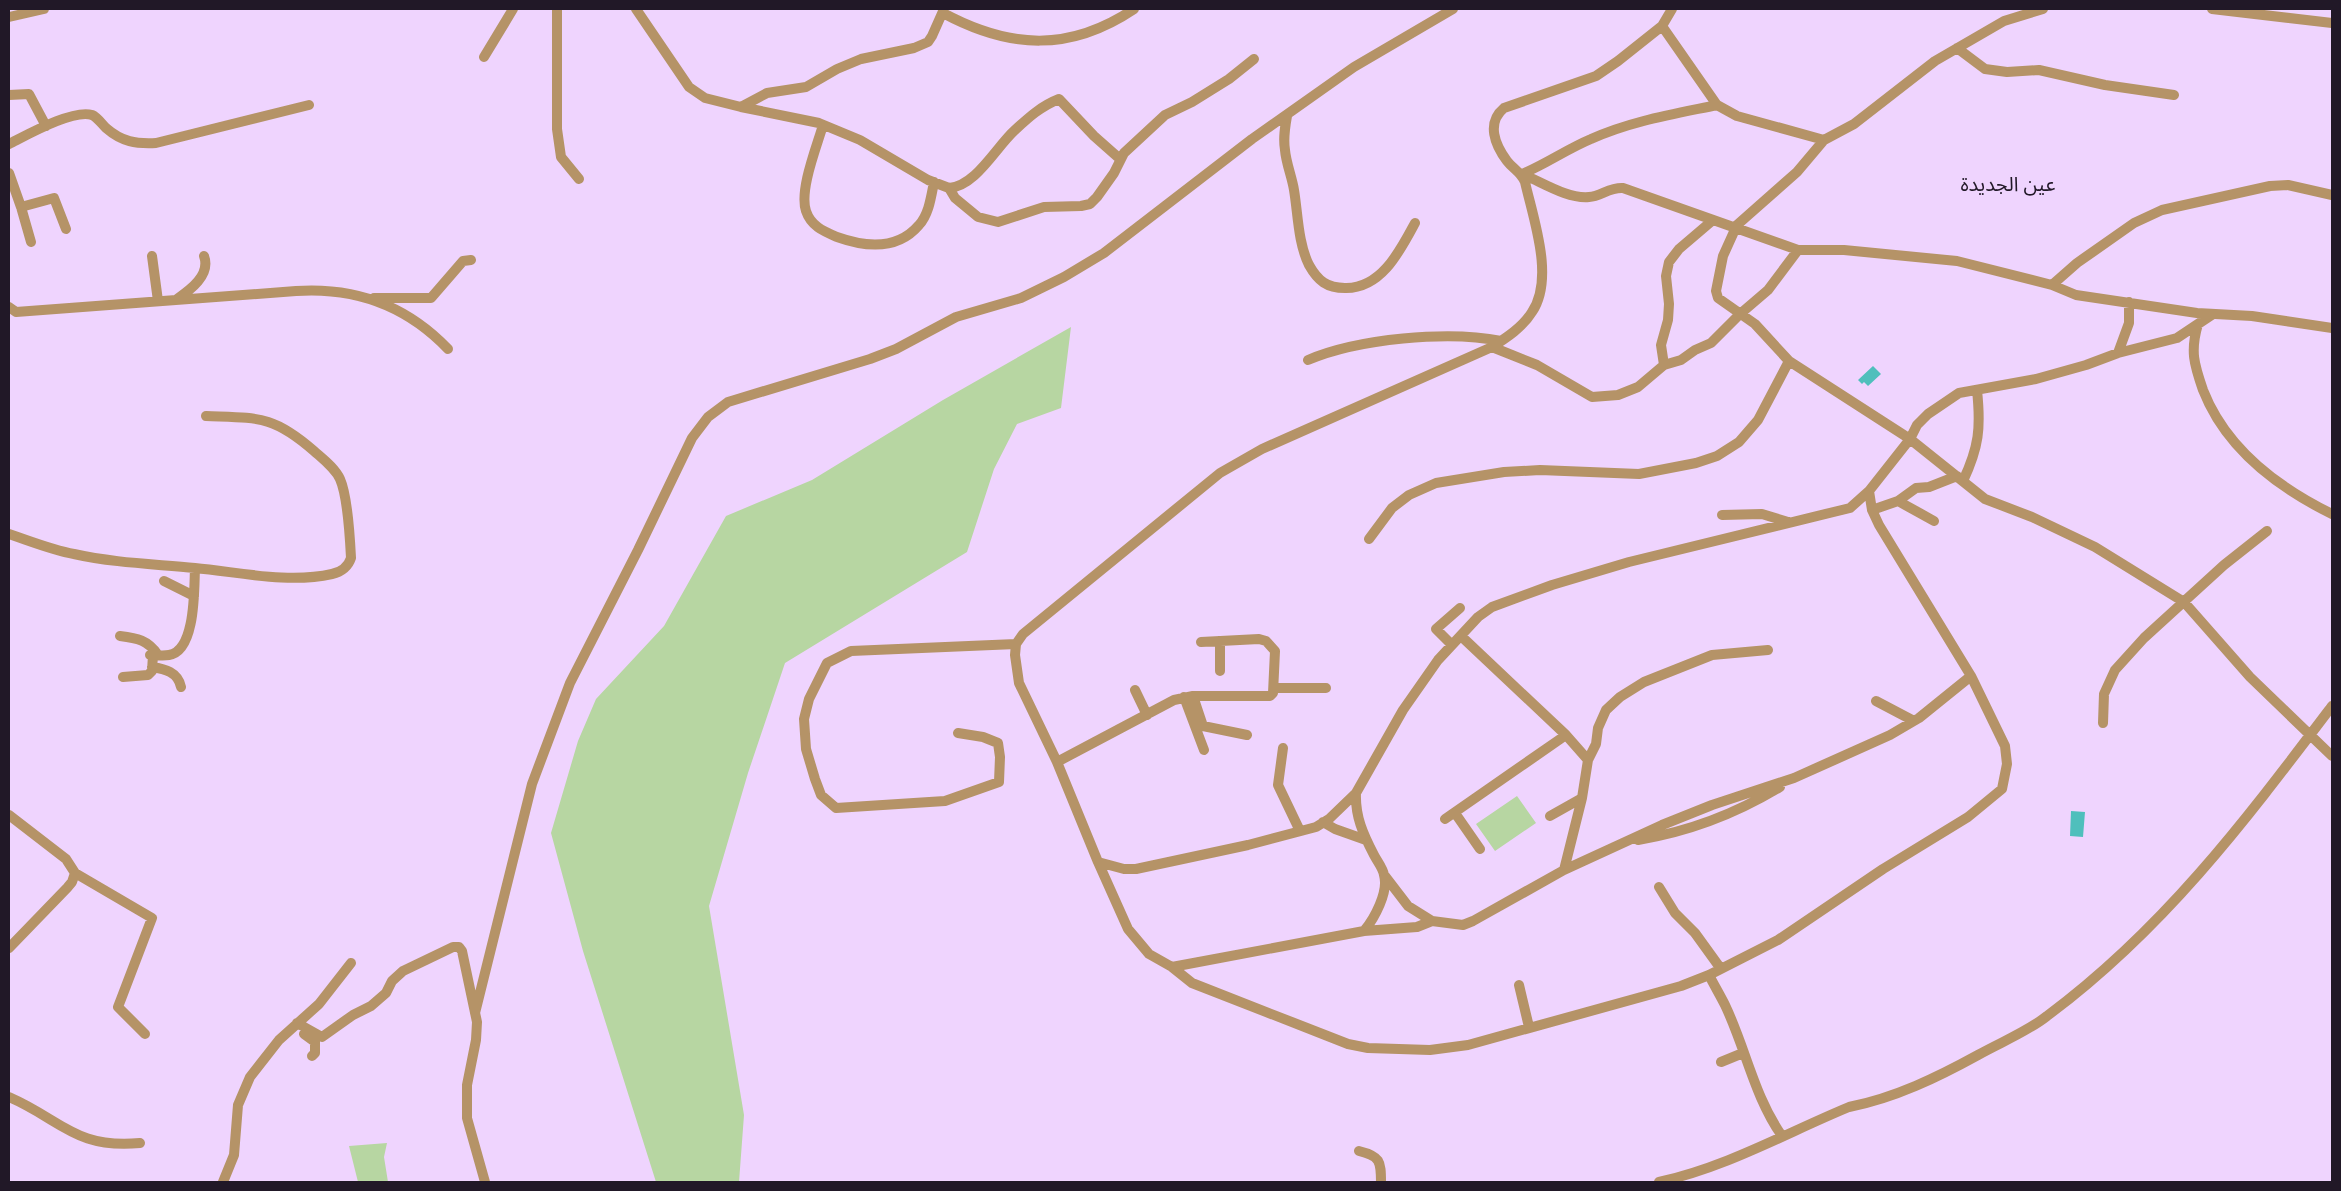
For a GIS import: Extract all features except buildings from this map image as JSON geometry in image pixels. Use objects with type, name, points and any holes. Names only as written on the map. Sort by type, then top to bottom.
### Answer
[{"type":"street","points":[[9,18],[44,9]]},
{"type":"street","points":[[484,57],[513,9]]},
{"type":"street","points":[[557,9],[557,129],[561,157],[578,179]]},
{"type":"street","points":[[636,9],[689,87],[705,98],[741,107],[793,116],[823,125],[860,140],[934,182],[949,188],[958,188],[970,179],[1013,131],[1044,105],[1059,99],[1094,136],[1120,159]]},
{"type":"street","points":[[741,107],[772,91],[806,87],[837,69],[861,59],[914,48],[928,42],[944,11],[971,28],[986,33],[1039,41],[1088,34],[1111,24],[1134,9]]},
{"type":"street","points":[[475,1013],[532,784],[570,683],[638,550],[692,438],[708,417],[728,402],[870,359],[896,349],[956,317],[979,308],[1021,298],[1064,277],[1104,253],[1232,154],[1354,67],[1453,9]]},
{"type":"street","points":[[1672,9],[1662,26],[1596,76],[1504,108],[1498,114],[1493,132],[1506,160],[1522,174],[1576,196],[1589,197],[1616,188],[1623,188],[1798,250],[1844,250],[1958,261],[2052,285],[2076,295],[2213,314],[2252,316],[2332,328]]},
{"type":"street","points":[[2043,9],[2004,21],[1957,48],[1916,74],[1854,124],[1824,140],[1797,172],[1750,211],[1736,229],[1723,256],[1716,291],[1722,302],[1755,324],[1789,361],[1910,439],[1985,499],[2032,517],[2095,547],[2184,602],[2250,676],[2332,756]]},
{"type":"street","points":[[2212,9],[2332,23]]},
{"type":"street","points":[[1662,26],[1717,105],[1745,119],[1824,140]]},
{"type":"street","points":[[1957,48],[1985,69],[2007,72],[2039,70],[2105,85],[2174,95]]},
{"type":"street","points":[[949,188],[955,198],[978,217],[998,222],[1044,207],[1090,204],[1114,173],[1120,159],[1165,115],[1192,102],[1229,79],[1254,59]]},
{"type":"street","points":[[9,95],[29,94],[46,126]]},
{"type":"street","points":[[9,144],[46,126],[78,114],[93,116],[122,140],[141,144],[156,143],[309,105]]},
{"type":"street","points":[[1522,174],[1549,162],[1574,146],[1617,128],[1639,121],[1717,105]]},
{"type":"street","points":[[1287,116],[1285,152],[1294,189],[1303,248],[1310,265],[1322,281],[1331,288],[1357,289],[1365,287],[1393,261],[1415,223]]},
{"type":"street","points":[[823,125],[804,199],[809,217],[823,231],[858,244],[878,245],[896,241],[915,229],[922,220],[934,182]]},
{"type":"street","points":[[9,173],[31,242]]},
{"type":"street","points":[[1522,174],[1539,244],[1542,272],[1540,295],[1533,312],[1522,324],[1496,344],[1262,449],[1220,473],[1024,634],[1016,644],[1016,668],[1019,683],[1058,762],[1098,862],[1128,929],[1149,954],[1192,983],[1348,1044],[1368,1048],[1430,1050],[1456,1047],[1681,986],[1709,975],[1778,940],[1883,869],[1968,818],[2002,789],[2007,764],[2005,746],[1971,676],[1879,525],[1872,510],[1870,491]]},
{"type":"street","points":[[2052,285],[2077,264],[2134,223],[2162,210],[2270,186],[2288,185],[2332,195]]},
{"type":"street","points":[[21,207],[54,198],[66,229]]},
{"type":"street","points":[[1664,365],[1662,345],[1668,320],[1669,304],[1666,276],[1669,262],[1679,249],[1712,220]]},
{"type":"street","points":[[1308,360],[1361,345],[1416,338],[1481,337],[1537,365],[1592,397],[1618,395],[1638,387],[1664,365],[1681,360],[1695,350],[1711,343],[1768,290],[1798,250]]},
{"type":"street","points":[[152,256],[158,301]]},
{"type":"street","points":[[176,300],[190,289],[203,274],[205,266],[204,256]]},
{"type":"street","points":[[368,298],[431,298],[463,261],[471,260]]},
{"type":"street","points":[[11,311],[323,289],[368,298],[411,316],[428,328],[448,349]]},
{"type":"street","points":[[2118,353],[2129,323],[2129,302]]},
{"type":"street","points":[[1098,862],[1124,869],[1136,869],[1248,845],[1300,831],[1323,822],[1356,793],[1403,710],[1438,660],[1478,617],[1492,607],[1520,596],[1629,562],[1850,508],[1870,491],[1910,439],[1917,425],[1946,401],[1959,393],[2036,379],[2086,365],[2118,353],[2177,338],[2213,314]]},
{"type":"street","points":[[2198,324],[2192,348],[2195,369],[2222,430],[2254,464],[2283,486],[2332,514]]},
{"type":"street","points":[[1370,539],[1392,508],[1409,495],[1436,483],[1504,472],[1540,470],[1639,474],[1696,463],[1717,456],[1739,442],[1758,420],[1789,361]]},
{"type":"street","points":[[1872,510],[1898,501],[1916,488],[1929,487],[1960,479],[1976,449],[1979,430],[1977,390]]},
{"type":"street","points":[[9,534],[73,554],[124,562],[284,577],[321,576],[342,570],[349,565],[351,558],[344,492],[340,479],[333,468],[303,442],[272,421],[256,418],[206,416]]},
{"type":"street","points":[[1898,501],[1934,521]]},
{"type":"street","points":[[1722,516],[1762,514],[1788,522]]},
{"type":"street","points":[[2103,723],[2104,694],[2115,670],[2144,638],[2267,531]]},
{"type":"street","points":[[154,655],[170,656],[180,650],[187,640],[194,596],[195,568]]},
{"type":"street","points":[[164,581],[194,596]]},
{"type":"street","points":[[1452,645],[1436,629],[1460,608]]},
{"type":"street","points":[[120,636],[139,638],[154,648],[152,671],[148,675],[124,677]]},
{"type":"street","points":[[1461,636],[1566,735],[1588,760]]},
{"type":"street","points":[[1220,641],[1220,671]]},
{"type":"street","points":[[1058,762],[1188,696],[1270,696],[1275,688],[1275,651],[1266,641],[1201,642]]},
{"type":"street","points":[[958,733],[983,737],[998,743],[1000,756],[999,782],[945,802],[836,808],[821,795],[815,779],[806,749],[804,719],[809,699],[827,663],[851,651],[1016,644]]},
{"type":"street","points":[[1564,870],[1582,798],[1588,760],[1596,744],[1598,728],[1606,710],[1620,697],[1644,682],[1712,655],[1768,650]]},
{"type":"street","points":[[152,667],[170,671],[175,675],[181,687]]},
{"type":"street","points":[[1356,793],[1356,810],[1366,840],[1385,876],[1408,906],[1432,921],[1463,925],[1564,870],[1624,842],[1712,805],[1794,778],[1890,735],[1914,721],[1971,676]]},
{"type":"street","points":[[1275,688],[1326,688]]},
{"type":"street","points":[[1136,690],[1147,716]]},
{"type":"street","points":[[1188,696],[1203,726],[1247,735]]},
{"type":"street","points":[[1188,696],[1204,750]]},
{"type":"street","points":[[1876,702],[1914,721]]},
{"type":"street","points":[[1659,1182],[1693,1174],[1736,1158],[1849,1107],[1869,1103],[1915,1086],[2046,1018],[2136,943],[2203,871],[2260,803],[2332,706]]},
{"type":"street","points":[[1445,820],[1566,735]]},
{"type":"street","points":[[1283,748],[1278,785],[1300,831]]},
{"type":"street","points":[[1550,816],[1582,798]]},
{"type":"street","points":[[1455,813],[1480,849]]},
{"type":"street","points":[[9,815],[66,859],[75,872],[152,918],[118,1007],[145,1034]]},
{"type":"street","points":[[1323,822],[1335,829],[1366,840]]},
{"type":"street","points":[[9,948],[67,888],[72,882],[75,872]]},
{"type":"street","points":[[1364,931],[1373,920],[1380,903],[1385,876]]},
{"type":"street","points":[[1659,887],[1675,913],[1695,934],[1721,969]]},
{"type":"street","points":[[1172,968],[1364,931],[1416,927],[1432,921]]},
{"type":"street","points":[[295,1025],[322,1037],[353,1015],[371,1006],[386,993],[392,981],[403,971],[454,947],[459,947],[462,952],[475,1013],[476,1040],[467,1085],[466,1118],[485,1182]]},
{"type":"street","points":[[223,1182],[234,1155],[238,1105],[250,1077],[261,1061],[295,1025],[319,1004],[351,963]]},
{"type":"street","points":[[1709,975],[1726,1006],[1768,1115],[1782,1136]]},
{"type":"street","points":[[1519,986],[1529,1026]]},
{"type":"street","points":[[295,1025],[315,1042],[315,1053],[312,1056]]},
{"type":"street","points":[[1721,1062],[1743,1054]]},
{"type":"street","points":[[9,1097],[85,1139],[103,1143],[140,1142]]},
{"type":"street","points":[[1359,1151],[1374,1155],[1378,1160],[1381,1182]]},
{"type":"shaded area","points":[[1071,327],[1061,408],[1017,424],[994,469],[967,552],[785,663],[748,773],[709,906],[744,1115],[739,1182],[656,1182],[583,951],[551,833],[578,741],[596,699],[664,626],[726,516],[812,480],[943,400]]},
{"type":"shaded area","points":[[1873,366],[1881,374],[1868,386],[1864,382],[1862,384],[1858,380]]},
{"type":"shaded area","points":[[1517,796],[1536,823],[1495,851],[1476,824]]},
{"type":"shaded area","points":[[2071,811],[2085,812],[2083,837],[2070,836]]},
{"type":"shaded area","points":[[387,1143],[384,1157],[388,1182],[358,1182],[349,1146]]},
{"type":"district","name":"عين الجديدة","points":[[2008,182]]}]
